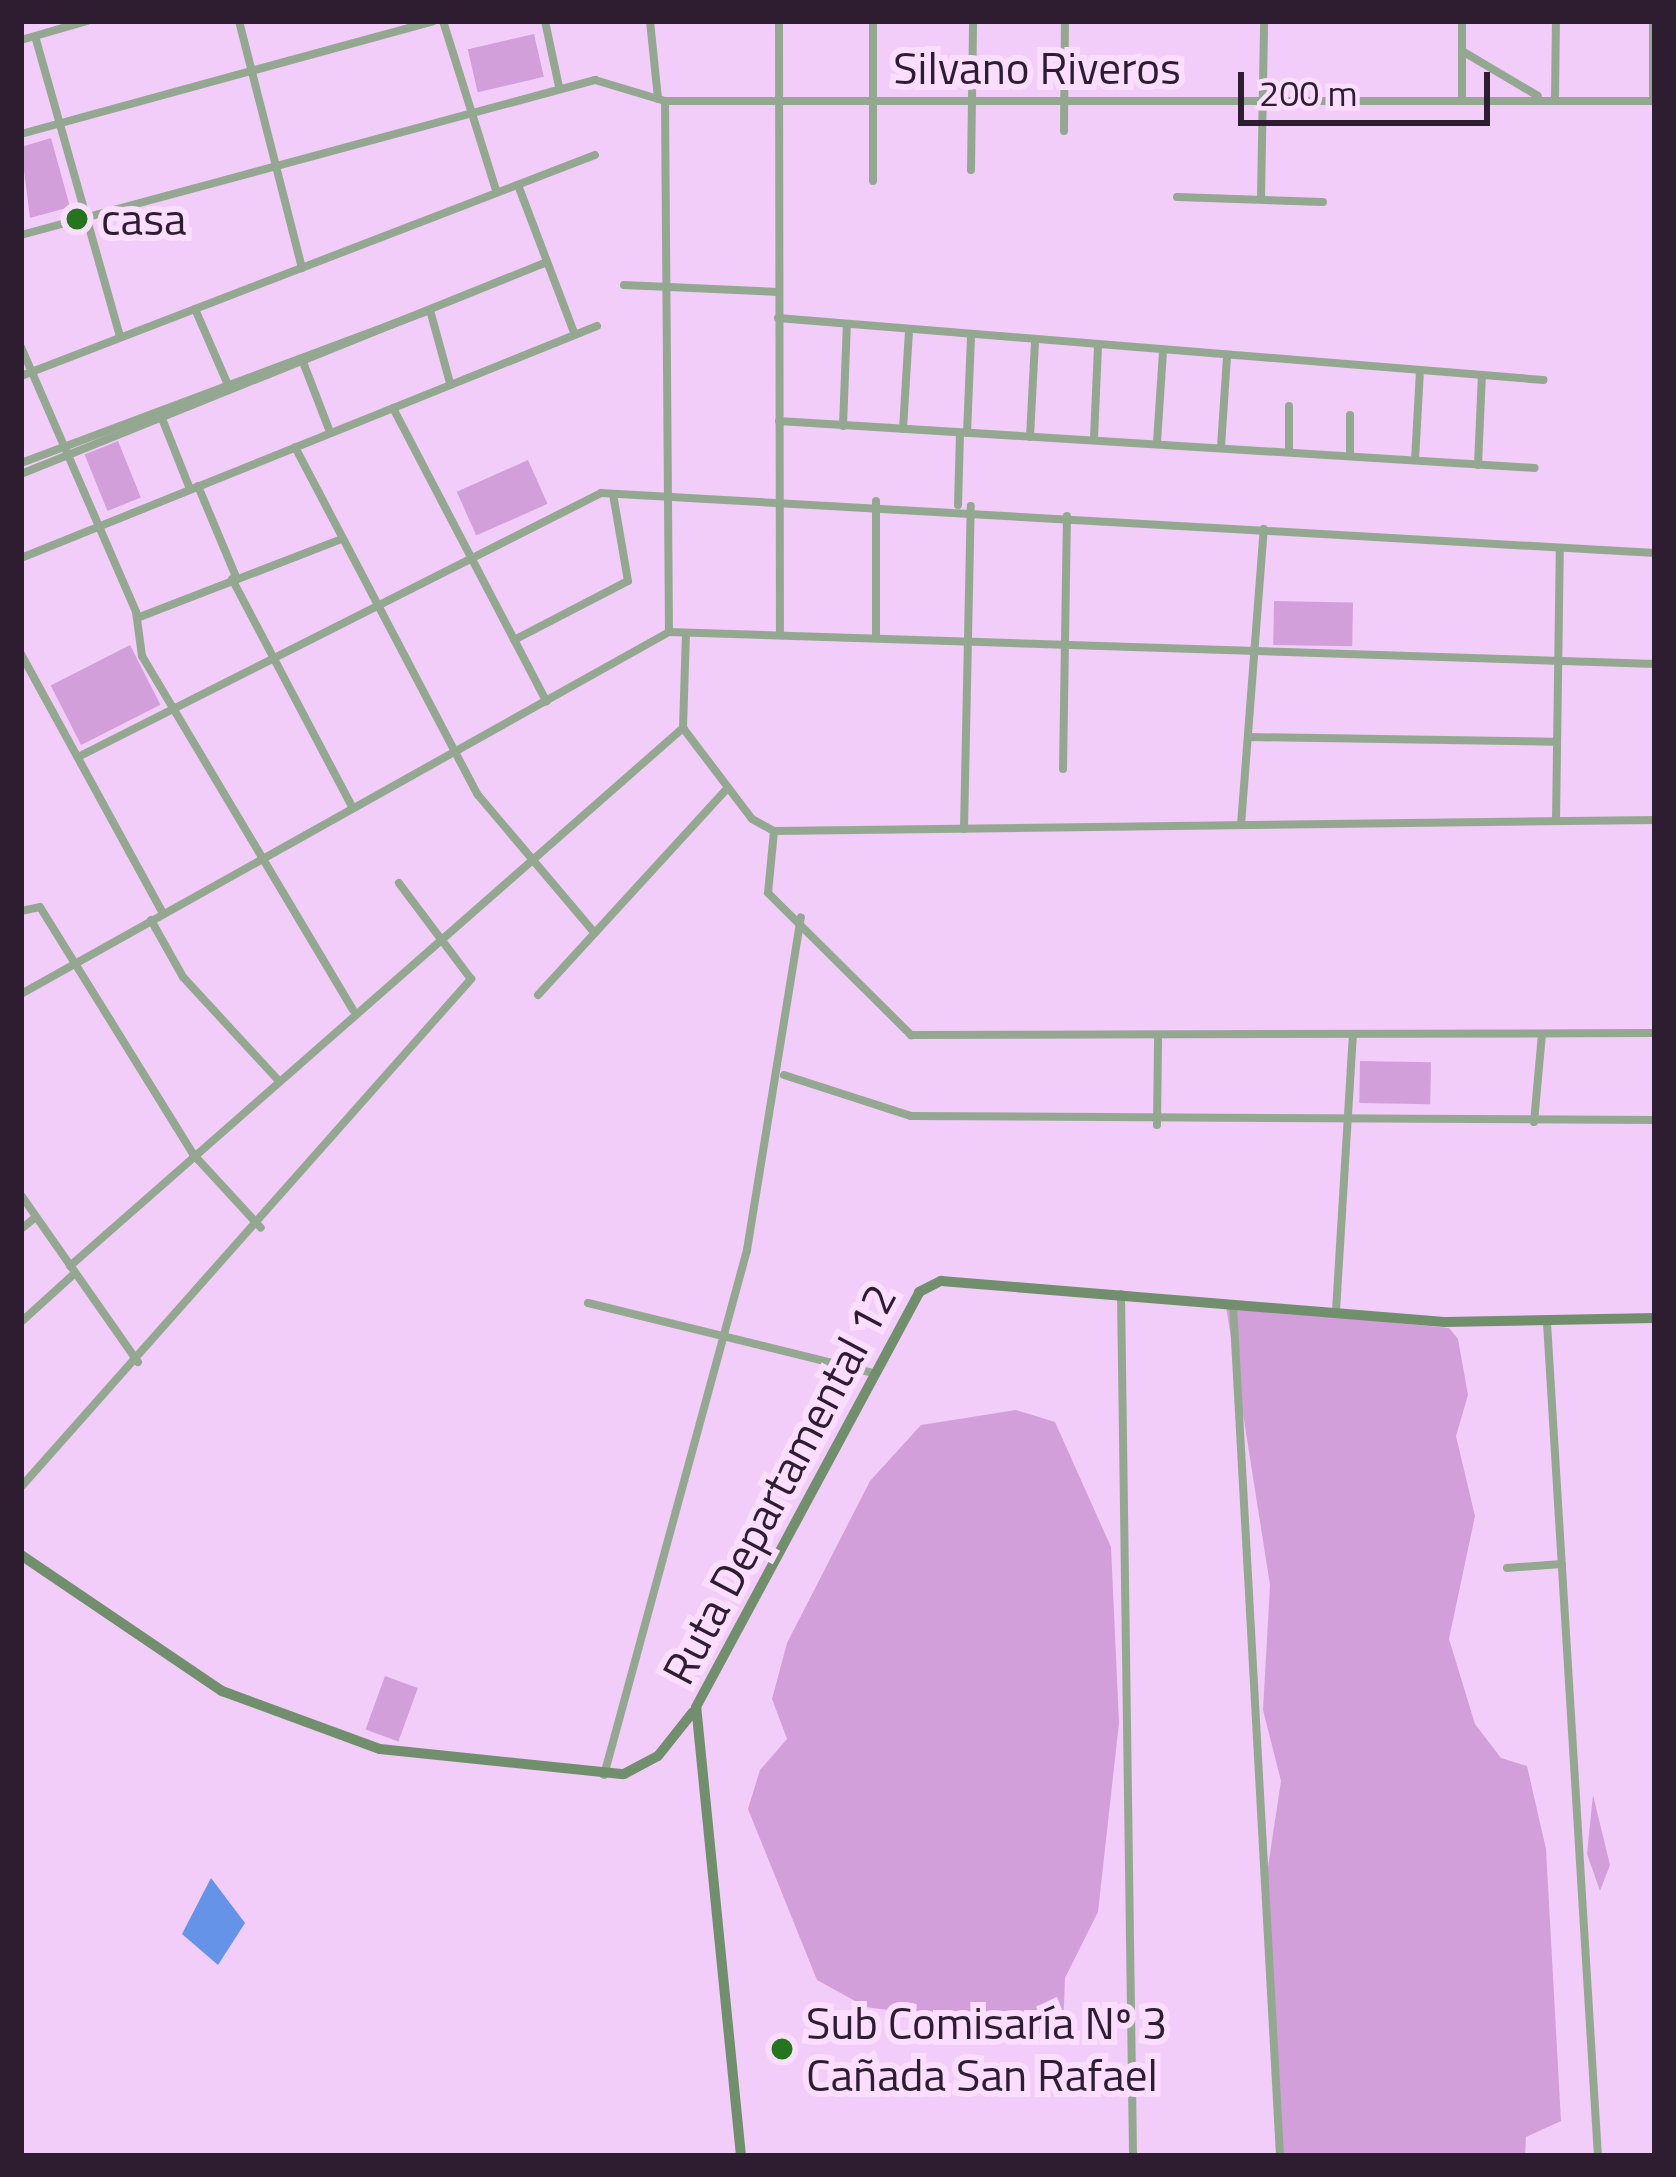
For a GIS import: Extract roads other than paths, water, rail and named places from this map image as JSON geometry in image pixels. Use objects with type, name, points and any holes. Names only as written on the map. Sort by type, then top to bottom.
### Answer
[{"type":"main road","name":"Ruta Departamental 12","points":[[741,2156],[696,1707],[874,1373],[928,1285],[1547,1323],[1655,1318]]},
{"type":"main road","points":[[21,1555],[242,1701],[380,1749],[603,1776],[649,1763],[696,1707]]},
{"type":"street","points":[[45,21],[49,32]]},
{"type":"street","points":[[21,40],[87,21]]},
{"type":"street","points":[[239,21],[302,268]]},
{"type":"street","points":[[21,134],[433,21]]},
{"type":"street","points":[[443,21],[497,193]]},
{"type":"street","points":[[544,21],[559,87]]},
{"type":"street","points":[[650,21],[661,100],[669,632]]},
{"type":"street","points":[[779,21],[781,635]]},
{"type":"street","points":[[873,21],[873,181]]},
{"type":"street","points":[[971,170],[973,21]]},
{"type":"street","points":[[1064,131],[1065,21]]},
{"type":"street","points":[[1261,199],[1264,21]]},
{"type":"street","points":[[1462,21],[1462,100]]},
{"type":"street","points":[[1462,51],[1550,99],[1556,21]]},
{"type":"street","points":[[1653,21],[1654,100]]},
{"type":"street","points":[[35,36],[82,216],[120,337]]},
{"type":"street","name":"Silvano Riveros","points":[[21,235],[468,107],[595,80],[661,100],[1654,100]]},
{"type":"street","points":[[26,374],[595,155]]},
{"type":"street","points":[[518,185],[575,335]]},
{"type":"street","points":[[1177,197],[1323,202]]},
{"type":"street","points":[[21,464],[68,450],[547,262]]},
{"type":"street","points":[[624,285],[778,292]]},
{"type":"street","points":[[195,309],[229,387]]},
{"type":"street","points":[[428,310],[450,383]]},
{"type":"street","points":[[778,317],[1543,380]]},
{"type":"street","points":[[843,425],[847,324]]},
{"type":"street","points":[[21,558],[597,326]]},
{"type":"street","points":[[904,429],[909,330]]},
{"type":"street","points":[[958,505],[970,335]]},
{"type":"street","points":[[1030,436],[1035,341]]},
{"type":"street","points":[[1094,438],[1098,346]]},
{"type":"street","points":[[21,347],[26,374],[68,450],[101,525],[137,618],[136,641],[255,860],[353,1010]]},
{"type":"street","points":[[1157,442],[1163,351]]},
{"type":"street","points":[[1221,447],[1227,356]]},
{"type":"street","points":[[302,360],[330,433]]},
{"type":"street","points":[[1415,460],[1420,370]]},
{"type":"street","points":[[1478,465],[1482,375]]},
{"type":"street","points":[[1288,406],[1289,451]]},
{"type":"street","points":[[393,408],[546,700]]},
{"type":"street","points":[[160,414],[272,657],[352,807]]},
{"type":"street","points":[[1350,415],[1350,456]]},
{"type":"street","points":[[779,422],[1535,468]]},
{"type":"street","points":[[295,447],[371,607],[454,753],[525,858],[592,930]]},
{"type":"street","points":[[21,474],[68,450]]},
{"type":"street","points":[[78,757],[470,558],[613,494],[668,492],[958,505],[1655,553]]},
{"type":"street","points":[[514,640],[628,581],[613,494]]},
{"type":"street","points":[[876,501],[876,637]]},
{"type":"street","points":[[964,829],[971,506]]},
{"type":"street","points":[[1063,769],[1067,516]]},
{"type":"street","points":[[1241,825],[1264,529]]},
{"type":"street","points":[[137,618],[339,540]]},
{"type":"street","points":[[1556,821],[1560,548]]},
{"type":"street","points":[[21,994],[669,632],[1655,664]]},
{"type":"street","points":[[686,633],[683,728],[728,788],[775,831],[1655,820]]},
{"type":"street","points":[[22,656],[163,913]]},
{"type":"street","points":[[21,1322],[193,1154],[353,1010],[525,858],[683,728]]},
{"type":"street","points":[[1248,737],[1557,742]]},
{"type":"street","points":[[538,995],[592,930],[728,788]]},
{"type":"street","points":[[775,831],[768,893],[801,917],[911,1035],[1158,1040],[1655,1033]]},
{"type":"street","points":[[21,1487],[261,1228],[472,979],[399,883]]},
{"type":"street","points":[[21,911],[40,907],[71,966],[193,1154],[261,1228]]},
{"type":"street","points":[[603,1776],[704,1385],[726,1337],[784,1075],[801,917]]},
{"type":"street","points":[[151,920],[183,976],[277,1079]]},
{"type":"street","points":[[1534,1122],[1542,1034]]},
{"type":"street","points":[[1336,1311],[1342,1126],[1353,1035]]},
{"type":"street","points":[[1157,1125],[1158,1040]]},
{"type":"street","points":[[784,1075],[911,1116],[1342,1126],[1655,1120]]},
{"type":"street","points":[[21,1195],[138,1361]]},
{"type":"street","points":[[21,1229],[36,1217]]},
{"type":"street","points":[[1121,1294],[1133,2156]]},
{"type":"street","points":[[588,1304],[874,1373]]},
{"type":"street","points":[[1233,1304],[1280,2156]]},
{"type":"street","points":[[1547,1323],[1598,2156]]},
{"type":"street","points":[[1507,1568],[1562,1564]]},
{"type":"water","points":[[211,1878],[245,1923],[218,1965],[182,1934]]},
{"type":"place","name":"casa","points":[[77,219]]},
{"type":"place","name":"Sub Comisaría Nº 3 Cañada San Rafael","points":[[782,2049]]}]
